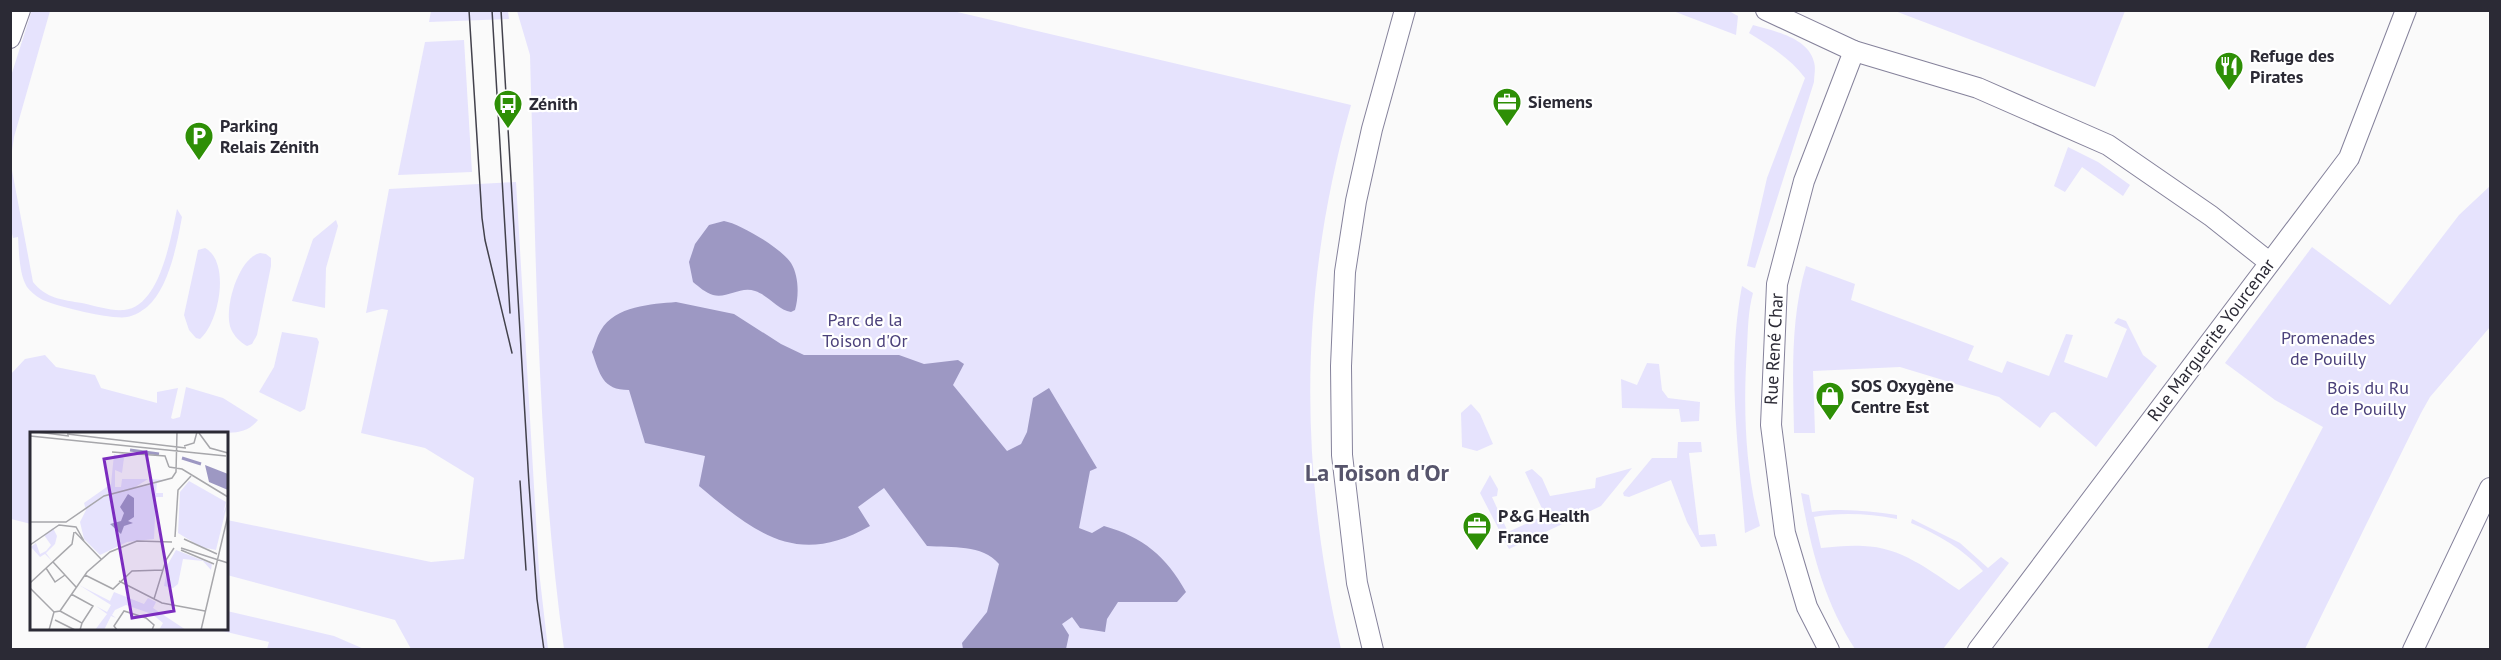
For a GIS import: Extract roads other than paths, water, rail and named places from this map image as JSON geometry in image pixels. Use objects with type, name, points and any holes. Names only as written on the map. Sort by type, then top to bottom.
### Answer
[{"type":"street","points":[[10,38],[20,10]]},
{"type":"street","points":[[1373,650],[1357,583],[1342,455],[1341,366],[1345,272],[1356,201],[1370,139],[1405,10]]},
{"type":"street","points":[[1766,10],[1854,51],[1978,88],[2108,145],[2211,216],[2269,262]]},
{"type":"street","name":"Rue Marguerite Yourcenar","points":[[1978,650],[2349,158],[2406,10]]},
{"type":"street","name":"Rue René Char","points":[[1829,650],[1807,607],[1785,532],[1771,425],[1777,284],[1804,181],[1854,51]]},
{"type":"street","points":[[2413,650],[2490,488]]},
{"type":"tram line","points":[[469,10],[482,218],[485,240],[512,353]]},
{"type":"tram line","points":[[492,10],[510,313]]},
{"type":"tram line","points":[[501,10],[529,484],[537,599],[544,650]]},
{"type":"tram line","points":[[520,481],[526,570]]},
{"type":"place","name":"Refuge des Pirates","points":[[2229,92]]},
{"type":"place","name":"Siemens","points":[[1507,128]]},
{"type":"place","name":"Zénith","points":[[508,130]]},
{"type":"place","name":"Parking Relais Zénith","points":[[199,162]]},
{"type":"place","name":"SOS Oxygène Centre Est","points":[[1830,422]]},
{"type":"place","name":"P&G Health France","points":[[1477,552]]},
{"type":"district","name":"La Toison d'Or","points":[[1377,473]]},
{"type":"park label","name":"Parc de la Toison d'Or","points":[[865,330]]},
{"type":"park label","name":"Promenades de Pouilly","points":[[2328,348]]},
{"type":"park label","name":"Bois du Ru de Pouilly","points":[[2368,398]]}]
